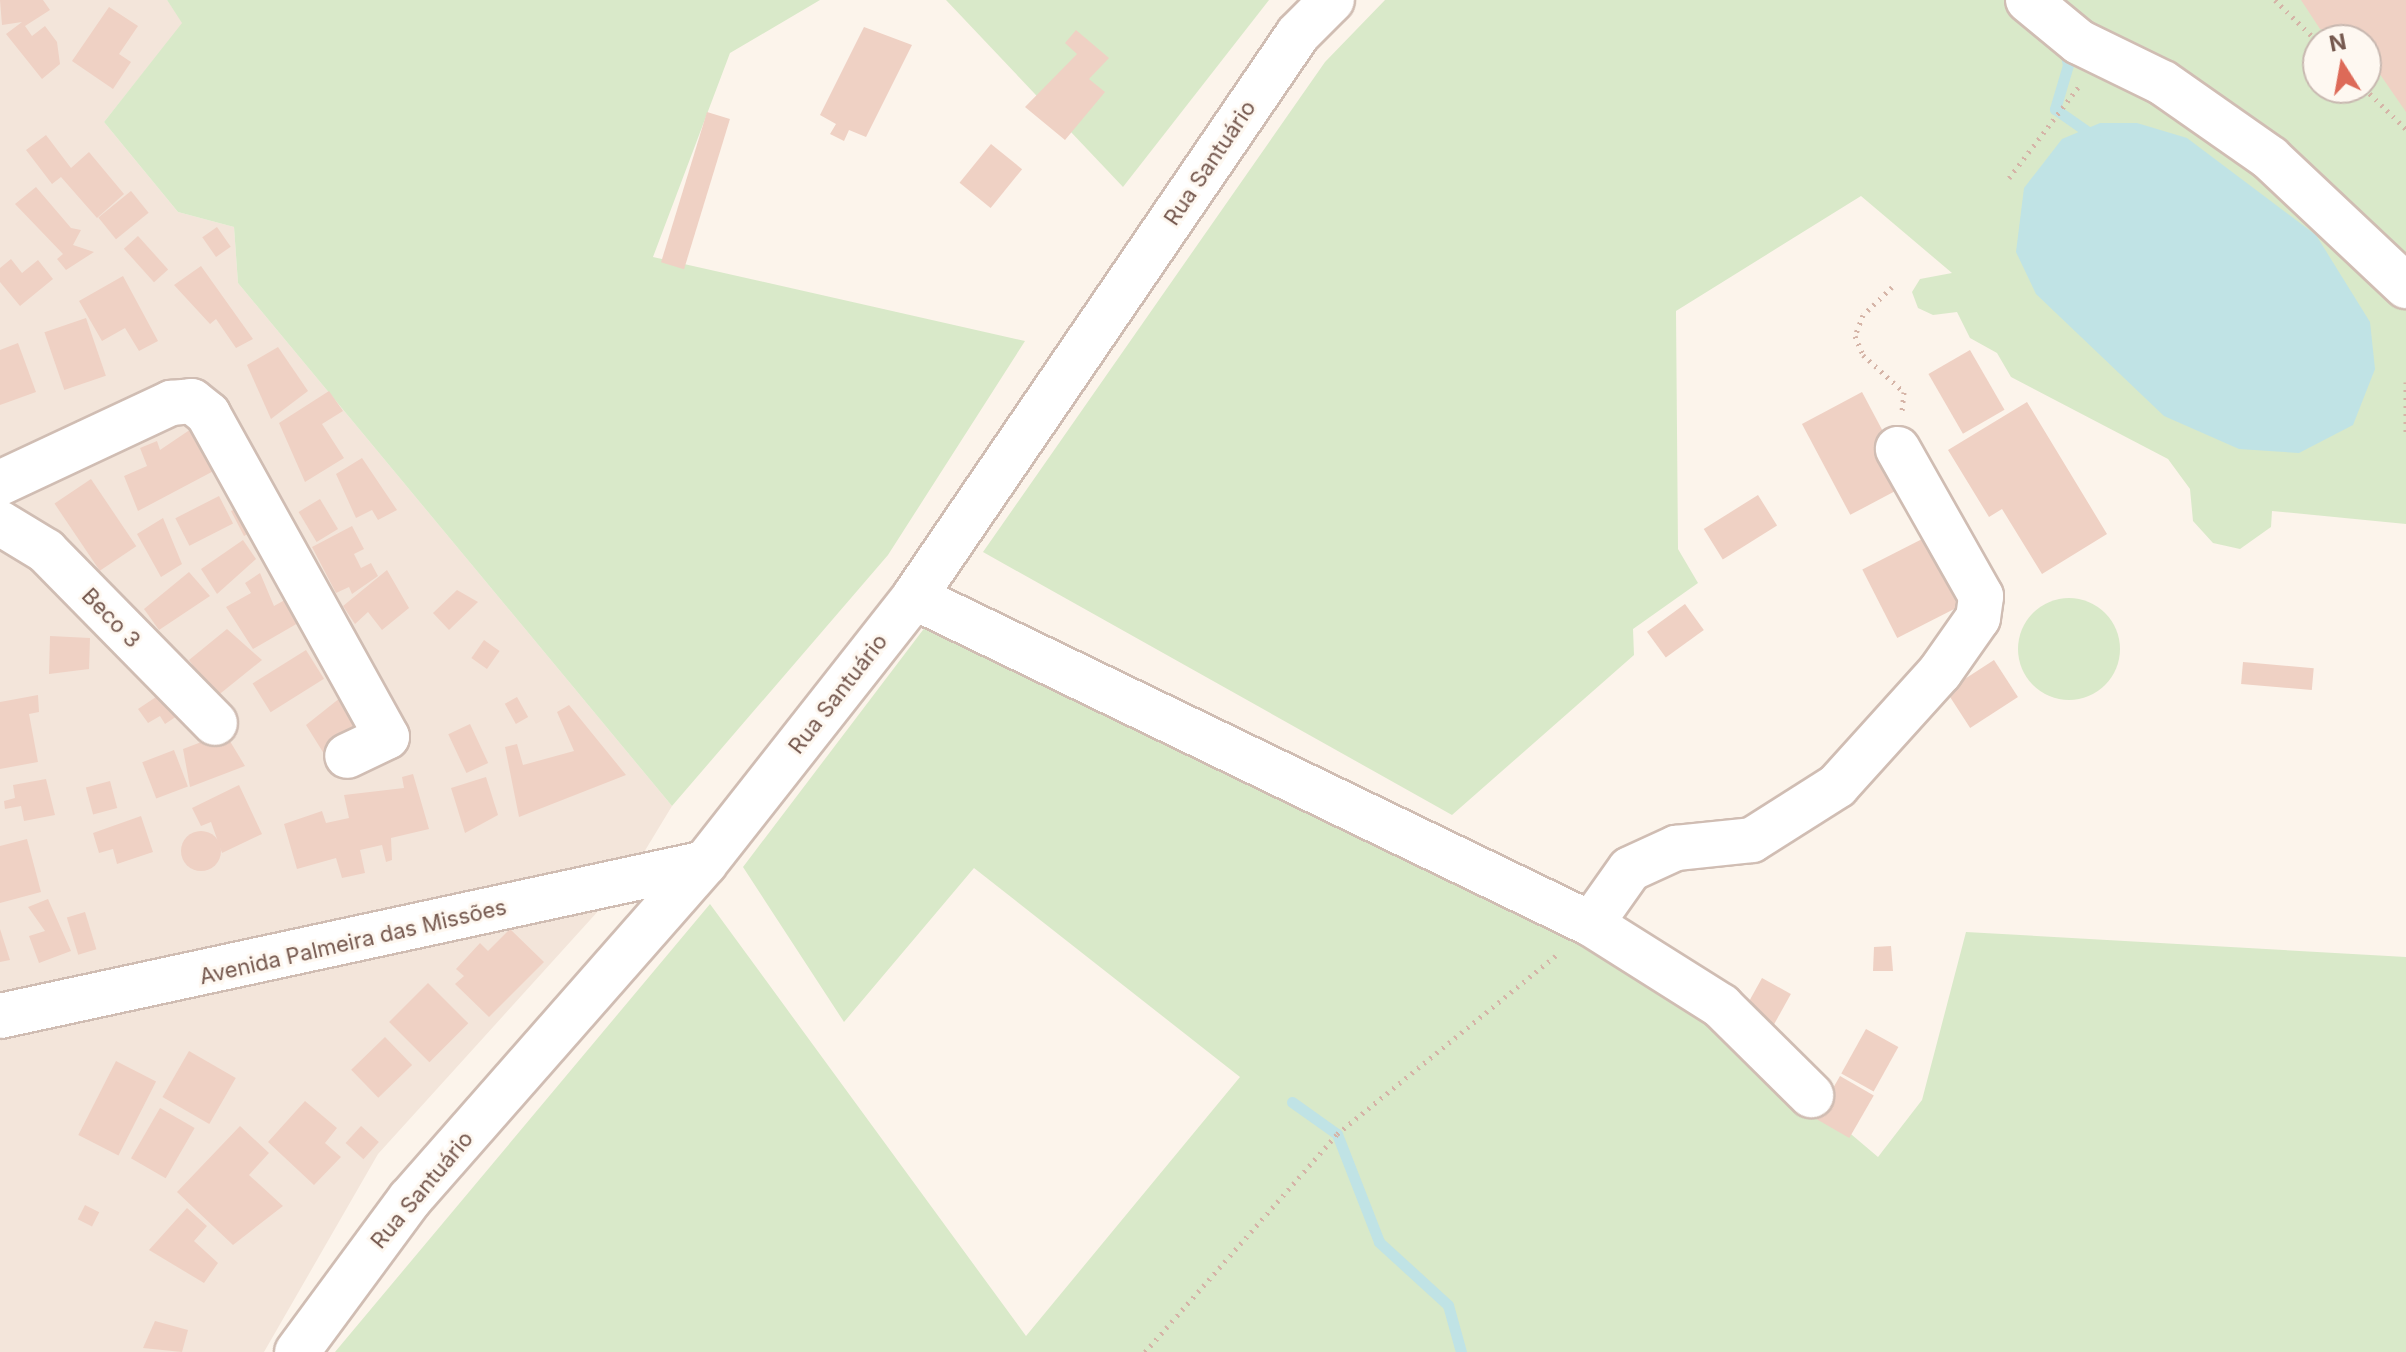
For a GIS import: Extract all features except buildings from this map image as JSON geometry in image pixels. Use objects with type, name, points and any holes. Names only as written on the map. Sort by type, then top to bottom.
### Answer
[{"type":"street","name":"Rua Santuário","points":[[297,1352],[410,1199],[705,863],[914,597],[1298,34],[1332,0]]},
{"type":"street","points":[[2028,0],[2079,42],[2163,83],[2270,158],[2406,286]]},
{"type":"street","points":[[0,483],[171,403],[192,401],[208,414],[387,737],[347,756]]},
{"type":"street","points":[[1591,924],[1630,869],[1676,848],[1752,840],[1837,786],[1940,672],[1978,618],[1981,596],[1898,449]]},
{"type":"street","name":"Beco 3","points":[[0,523],[46,551],[215,723]]},
{"type":"street","points":[[914,597],[1591,924],[1721,1006],[1811,1095]]},
{"type":"street","name":"Avenida Palmeira das Missões","points":[[0,1016],[705,863]]},
{"type":"path","points":[[2275,0],[2302,26]]},
{"type":"path","points":[[2009,178],[2072,101],[2082,79],[2079,42]]},
{"type":"path","points":[[2380,104],[2406,129]]},
{"type":"path","points":[[1892,287],[1863,315],[1855,336],[1863,355],[1904,392],[1898,449]]},
{"type":"path","points":[[2406,382],[2406,435]]},
{"type":"path","points":[[1145,1352],[1337,1134],[1591,924]]},
{"type":"shaded area","points":[[0,0],[167,0],[183,23],[104,122],[178,212],[234,227],[238,283],[672,806],[629,877],[378,1154],[264,1352],[0,1352]]},
{"type":"green space","points":[[167,0],[820,0],[730,53],[653,257],[1025,341],[888,555],[672,806],[238,283],[234,227],[178,212],[104,122],[182,23]]},
{"type":"green space","points":[[946,0],[1269,0],[1123,187]]},
{"type":"green space","points":[[1385,0],[2406,0],[2406,524],[2272,511],[2271,527],[2240,549],[2213,543],[2193,521],[2190,489],[2168,459],[2011,377],[1997,353],[1970,338],[1957,312],[1933,315],[1918,308],[1912,292],[1920,279],[1952,273],[1861,196],[1676,311],[1678,549],[1698,583],[1633,629],[1634,655],[1452,815],[983,552],[1325,62]]},
{"type":"green space","points":[[2069,598],[2088,602],[2105,613],[2116,630],[2120,649],[2116,668],[2105,685],[2088,696],[2069,700],[2050,696],[2033,685],[2022,668],[2018,649],[2022,630],[2033,613],[2050,602]]},
{"type":"green space","points":[[929,622],[1688,996],[1878,1157],[1922,1100],[1966,932],[2406,957],[2406,1352],[335,1352],[710,904],[1026,1336],[1240,1077],[974,868],[844,1022],[743,867]]},
{"type":"water","points":[[2100,123],[2137,123],[2187,138],[2316,235],[2370,322],[2375,369],[2353,425],[2299,453],[2239,449],[2164,416],[2036,294],[2016,252],[2024,188],[2062,139]]},
{"type":"waterway","points":[[2064,46],[2068,65],[2055,109],[2095,137]]},
{"type":"waterway","points":[[1292,1102],[1337,1134],[1379,1242],[1448,1305],[1461,1352]]}]
